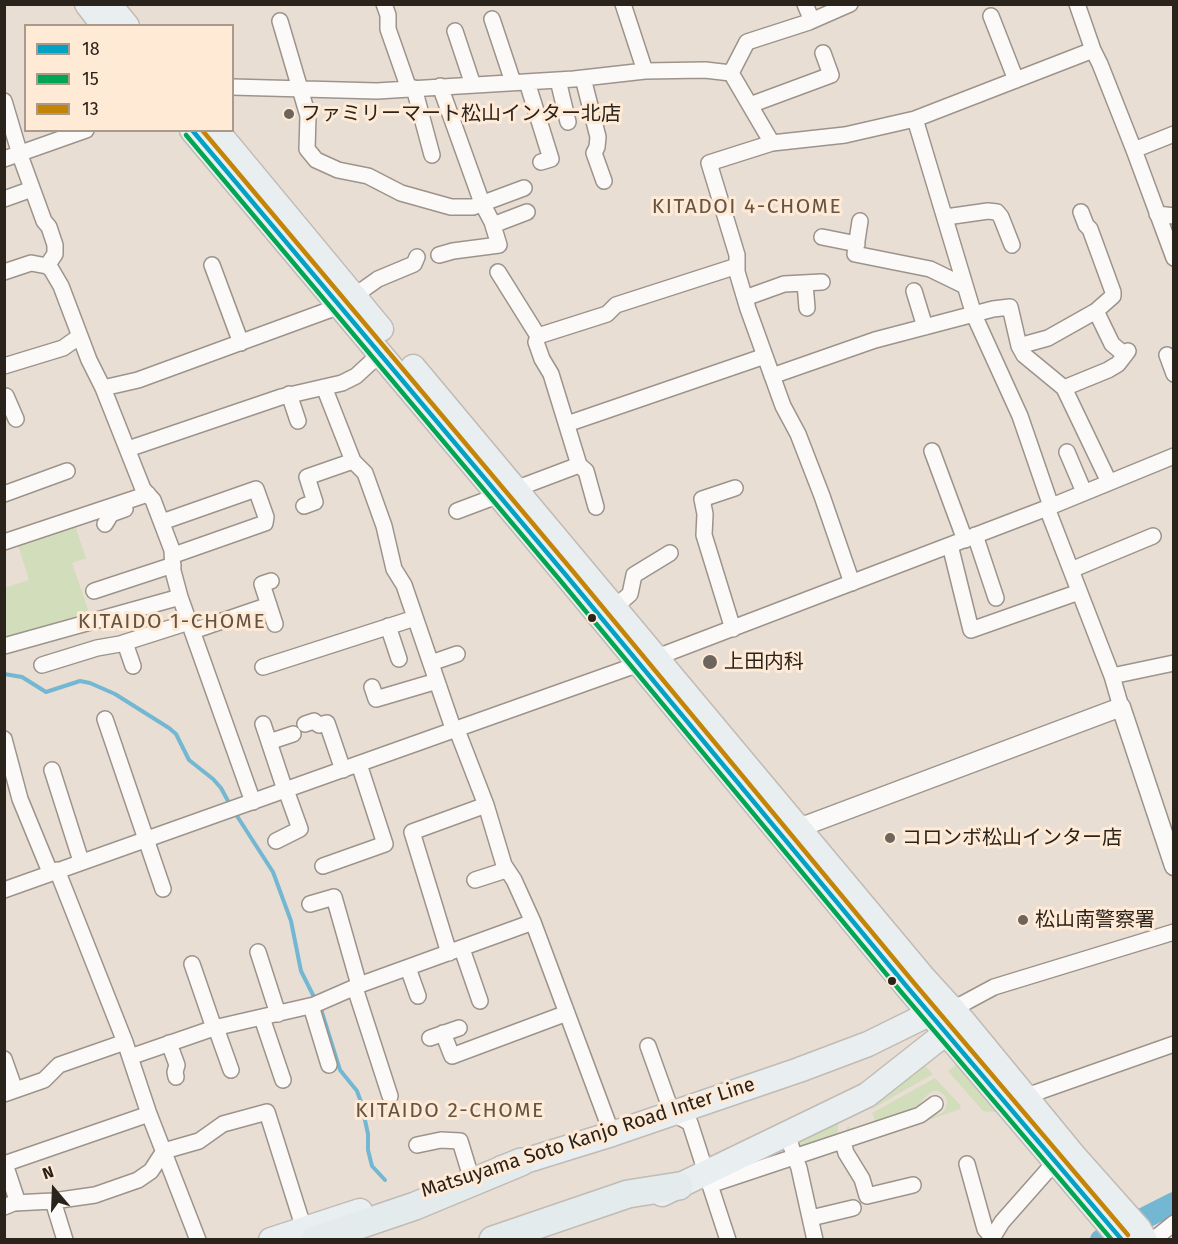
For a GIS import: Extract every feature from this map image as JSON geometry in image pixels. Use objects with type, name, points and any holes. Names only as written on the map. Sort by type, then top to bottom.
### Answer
[{"type":"highway","points":[[87,4],[102,24]]},
{"type":"highway","points":[[108,4],[125,24]]},
{"type":"highway","points":[[194,132],[347,301],[944,1018],[1107,1208]]},
{"type":"highway","points":[[218,132],[347,301],[381,354],[615,607],[648,661]]},
{"type":"highway","points":[[493,1239],[628,1194],[708,1179],[791,1146],[867,1095],[924,1051],[944,1018]]},
{"type":"highway","name":"Matsuyama Soto Kanjo Road Inter Line","points":[[271,1239],[310,1234],[471,1177],[612,1134],[799,1070],[868,1044],[902,1028],[944,1018]]},
{"type":"highway","points":[[1016,1100],[1055,1162],[1136,1237]]},
{"type":"highway","points":[[310,1234],[415,1206],[521,1162]]},
{"type":"highway","points":[[529,1239],[632,1206],[679,1186]]},
{"type":"street","points":[[384,4],[388,15],[388,29],[411,89],[432,155]]},
{"type":"street","points":[[623,4],[645,71]]},
{"type":"street","points":[[805,4],[810,16],[809,22]]},
{"type":"street","points":[[731,73],[747,42],[809,22],[850,4]]},
{"type":"street","points":[[1077,4],[1173,258]]},
{"type":"street","points":[[991,16],[1016,80]]},
{"type":"street","points":[[492,19],[551,159],[541,162]]},
{"type":"street","points":[[280,21],[308,116],[307,149],[316,160],[338,170],[368,176],[401,193],[451,207],[472,207],[524,189]]},
{"type":"street","points":[[455,31],[473,84]]},
{"type":"street","points":[[852,583],[798,434],[783,406],[745,298],[736,266],[736,255],[709,163],[772,142],[845,135],[915,119],[1093,50]]},
{"type":"street","points":[[750,105],[831,75],[823,53]]},
{"type":"street","points":[[234,87],[377,90],[558,80],[645,71],[705,70],[731,73]]},
{"type":"street","points":[[731,73],[772,142]]},
{"type":"street","points":[[583,78],[598,137],[597,147],[588,155],[604,181]]},
{"type":"street","points":[[558,80],[568,122]]},
{"type":"street","points":[[439,255],[499,245],[440,86]]},
{"type":"street","points":[[4,101],[32,189],[55,245],[55,254],[47,266]]},
{"type":"street","points":[[915,119],[974,315],[1020,416],[1071,570],[1112,676],[1173,866]]},
{"type":"street","points":[[4,159],[80,132]]},
{"type":"street","points":[[1134,150],[1173,134]]},
{"type":"street","points":[[4,199],[32,189]]},
{"type":"street","points":[[946,218],[988,211],[998,212],[1012,245]]},
{"type":"street","points":[[493,225],[527,212]]},
{"type":"street","points":[[1019,346],[1048,338],[1096,311],[1109,302],[1113,296],[1090,229],[1081,212]]},
{"type":"street","points":[[1157,214],[1173,216]]},
{"type":"street","points":[[860,221],[855,254],[902,257],[965,286]]},
{"type":"street","points":[[822,237],[857,244]]},
{"type":"street","points":[[103,388],[138,380],[241,343],[347,301],[378,279],[414,264],[417,257]]},
{"type":"street","points":[[4,272],[31,264],[47,266],[61,286],[88,360],[103,388],[143,489],[151,497],[162,522],[173,560],[173,571],[180,597],[253,802]]},
{"type":"street","points":[[212,265],[241,343]]},
{"type":"street","points":[[538,336],[607,314],[616,305],[736,266]]},
{"type":"street","points":[[498,272],[538,336]]},
{"type":"street","points":[[745,298],[784,284],[822,282]]},
{"type":"street","points":[[805,283],[807,308]]},
{"type":"street","points":[[914,291],[925,327]]},
{"type":"street","points":[[772,376],[875,340],[993,309],[1010,308],[1019,346],[1030,362],[1064,388],[1109,482]]},
{"type":"street","points":[[1064,388],[1108,370],[1118,364],[1126,353],[1113,344],[1096,311]]},
{"type":"street","points":[[4,366],[63,348],[80,336]]},
{"type":"street","points":[[538,336],[536,342],[551,374],[579,465],[586,471],[596,507]]},
{"type":"street","points":[[128,449],[289,394],[324,387],[356,376],[381,354]]},
{"type":"street","points":[[567,424],[765,356]]},
{"type":"street","points":[[1167,356],[1173,374]]},
{"type":"street","points":[[324,387],[353,461],[365,473],[384,526],[394,569],[404,585],[437,681],[486,805],[506,870],[514,880],[533,922],[612,1134]]},
{"type":"street","points":[[289,394],[298,421]]},
{"type":"street","points":[[932,451],[996,598]]},
{"type":"street","points":[[1067,452],[1084,492]]},
{"type":"street","points":[[4,890],[648,661],[970,538],[1173,456]]},
{"type":"street","points":[[304,506],[315,502],[307,477],[353,461]]},
{"type":"street","points":[[457,511],[579,465]]},
{"type":"street","points":[[4,494],[67,471]]},
{"type":"street","points":[[733,628],[704,535],[705,514],[702,499],[735,488]]},
{"type":"street","points":[[94,591],[261,525],[266,520],[256,489],[162,522]]},
{"type":"street","points":[[105,524],[111,514],[151,497]]},
{"type":"street","points":[[4,542],[151,497]]},
{"type":"street","points":[[1071,570],[1153,536]]},
{"type":"street","points":[[950,545],[971,630],[1079,592]]},
{"type":"street","points":[[615,607],[630,594],[634,575],[670,553]]},
{"type":"street","points":[[271,581],[262,584],[275,624]]},
{"type":"street","points":[[4,646],[180,597]]},
{"type":"street","points":[[42,665],[269,605]]},
{"type":"street","points":[[263,667],[415,618]]},
{"type":"street","points":[[388,626],[399,659]]},
{"type":"street","points":[[125,643],[133,666]]},
{"type":"street","points":[[431,663],[457,654]]},
{"type":"street","points":[[1112,676],[1173,663]]},
{"type":"street","points":[[372,687],[376,699],[437,681]]},
{"type":"street","points":[[790,831],[1121,706]]},
{"type":"street","points":[[105,719],[163,889]]},
{"type":"street","points":[[269,742],[314,721],[319,725],[327,723],[344,770]]},
{"type":"street","points":[[263,724],[300,829],[276,841]]},
{"type":"street","points":[[4,739],[20,799],[54,871],[125,1042],[149,1114],[198,1239]]},
{"type":"street","points":[[323,866],[385,844],[359,764]]},
{"type":"street","points":[[52,770],[81,861]]},
{"type":"street","points":[[480,1002],[455,951],[412,832],[486,805]]},
{"type":"street","points":[[475,880],[506,870]]},
{"type":"street","points":[[310,904],[334,897],[378,1058],[392,1087]]},
{"type":"street","points":[[130,1057],[215,1028],[311,1006],[533,922]]},
{"type":"street","points":[[944,1018],[994,987],[1173,932]]},
{"type":"street","points":[[258,952],[278,1014]]},
{"type":"street","points":[[192,964],[231,1070]]},
{"type":"street","points":[[408,968],[418,996]]},
{"type":"street","points":[[311,1006],[329,1065]]},
{"type":"street","points":[[459,1028],[437,1036],[452,1056],[567,1013]]},
{"type":"street","points":[[262,1017],[283,1080]]},
{"type":"street","points":[[4,1059],[10,1092],[44,1080],[59,1065],[125,1042]]},
{"type":"street","points":[[169,1043],[177,1065],[176,1077]]},
{"type":"street","points":[[1016,1100],[1173,1044]]},
{"type":"street","points":[[648,1046],[672,1113],[690,1123],[728,1239]]},
{"type":"street","points":[[378,1058],[393,1053]]},
{"type":"street","points":[[815,1239],[791,1146],[843,1142],[920,1115],[935,1104]]},
{"type":"street","points":[[149,1114],[5,1164],[11,1205],[95,1195],[138,1180],[152,1171],[164,1151],[199,1141],[223,1124],[267,1112],[310,1234]]},
{"type":"street","points":[[417,1145],[441,1140],[460,1141],[471,1177]]},
{"type":"street","points":[[843,1142],[846,1153],[862,1179],[867,1196],[913,1185]]},
{"type":"street","points":[[967,1164],[985,1229],[991,1238],[1002,1222],[1055,1162]]},
{"type":"street","points":[[52,1201],[65,1239]]},
{"type":"street","points":[[811,1218],[853,1208]]},
{"type":"street","points":[[1136,1237],[1173,1223]]},
{"type":"green space","points":[[79,522],[76,529],[86,558],[72,563],[90,615],[8,640],[5,629],[4,588],[29,580],[17,542]]},
{"type":"green space","points":[[921,1062],[933,1074],[870,1110],[901,1080]]},
{"type":"green space","points":[[957,1064],[1005,1113],[983,1111],[948,1071]]},
{"type":"green space","points":[[935,1078],[961,1106],[960,1109],[900,1130],[900,1127],[945,1110],[946,1097],[939,1091],[933,1091],[915,1109],[846,1135],[847,1127],[849,1126],[851,1131],[875,1120],[872,1113]]},
{"type":"green space","points":[[838,1124],[838,1137],[800,1150],[797,1144],[798,1137]]},
{"type":"waterway","points":[[4,674],[22,677],[46,692],[80,681],[115,694],[176,734],[189,760],[213,779],[228,801]]},
{"type":"waterway","points":[[237,816],[273,872],[291,921],[301,971],[315,999]]},
{"type":"waterway","points":[[321,1009],[340,1070],[357,1091],[361,1102],[372,1166],[385,1180]]},
{"type":"waterway","points":[[1101,1240],[1174,1203]]},
{"type":"transit line","name":"18","points":[[194,132],[565,574],[908,988],[1122,1240]]},
{"type":"transit line","name":"13","points":[[204,132],[571,569],[914,983],[1128,1235]]},
{"type":"transit line","name":"15","points":[[186,135],[559,579],[902,993],[1112,1240]]},
{"type":"place","name":"ファミリーマート松山インター北店","points":[[289,114]]},
{"type":"place","name":"上田内科","points":[[710,662]]},
{"type":"place","name":"コロンボ松山インター店","points":[[890,838]]},
{"type":"place","name":"松山南警察署","points":[[1023,920]]},
{"type":"district","name":"KITADOI 4-CHOME","points":[[747,207]]},
{"type":"district","name":"KITAIDO 1-CHOME","points":[[172,622]]},
{"type":"district","name":"KITAIDO 2-CHOME","points":[[450,1111]]}]
